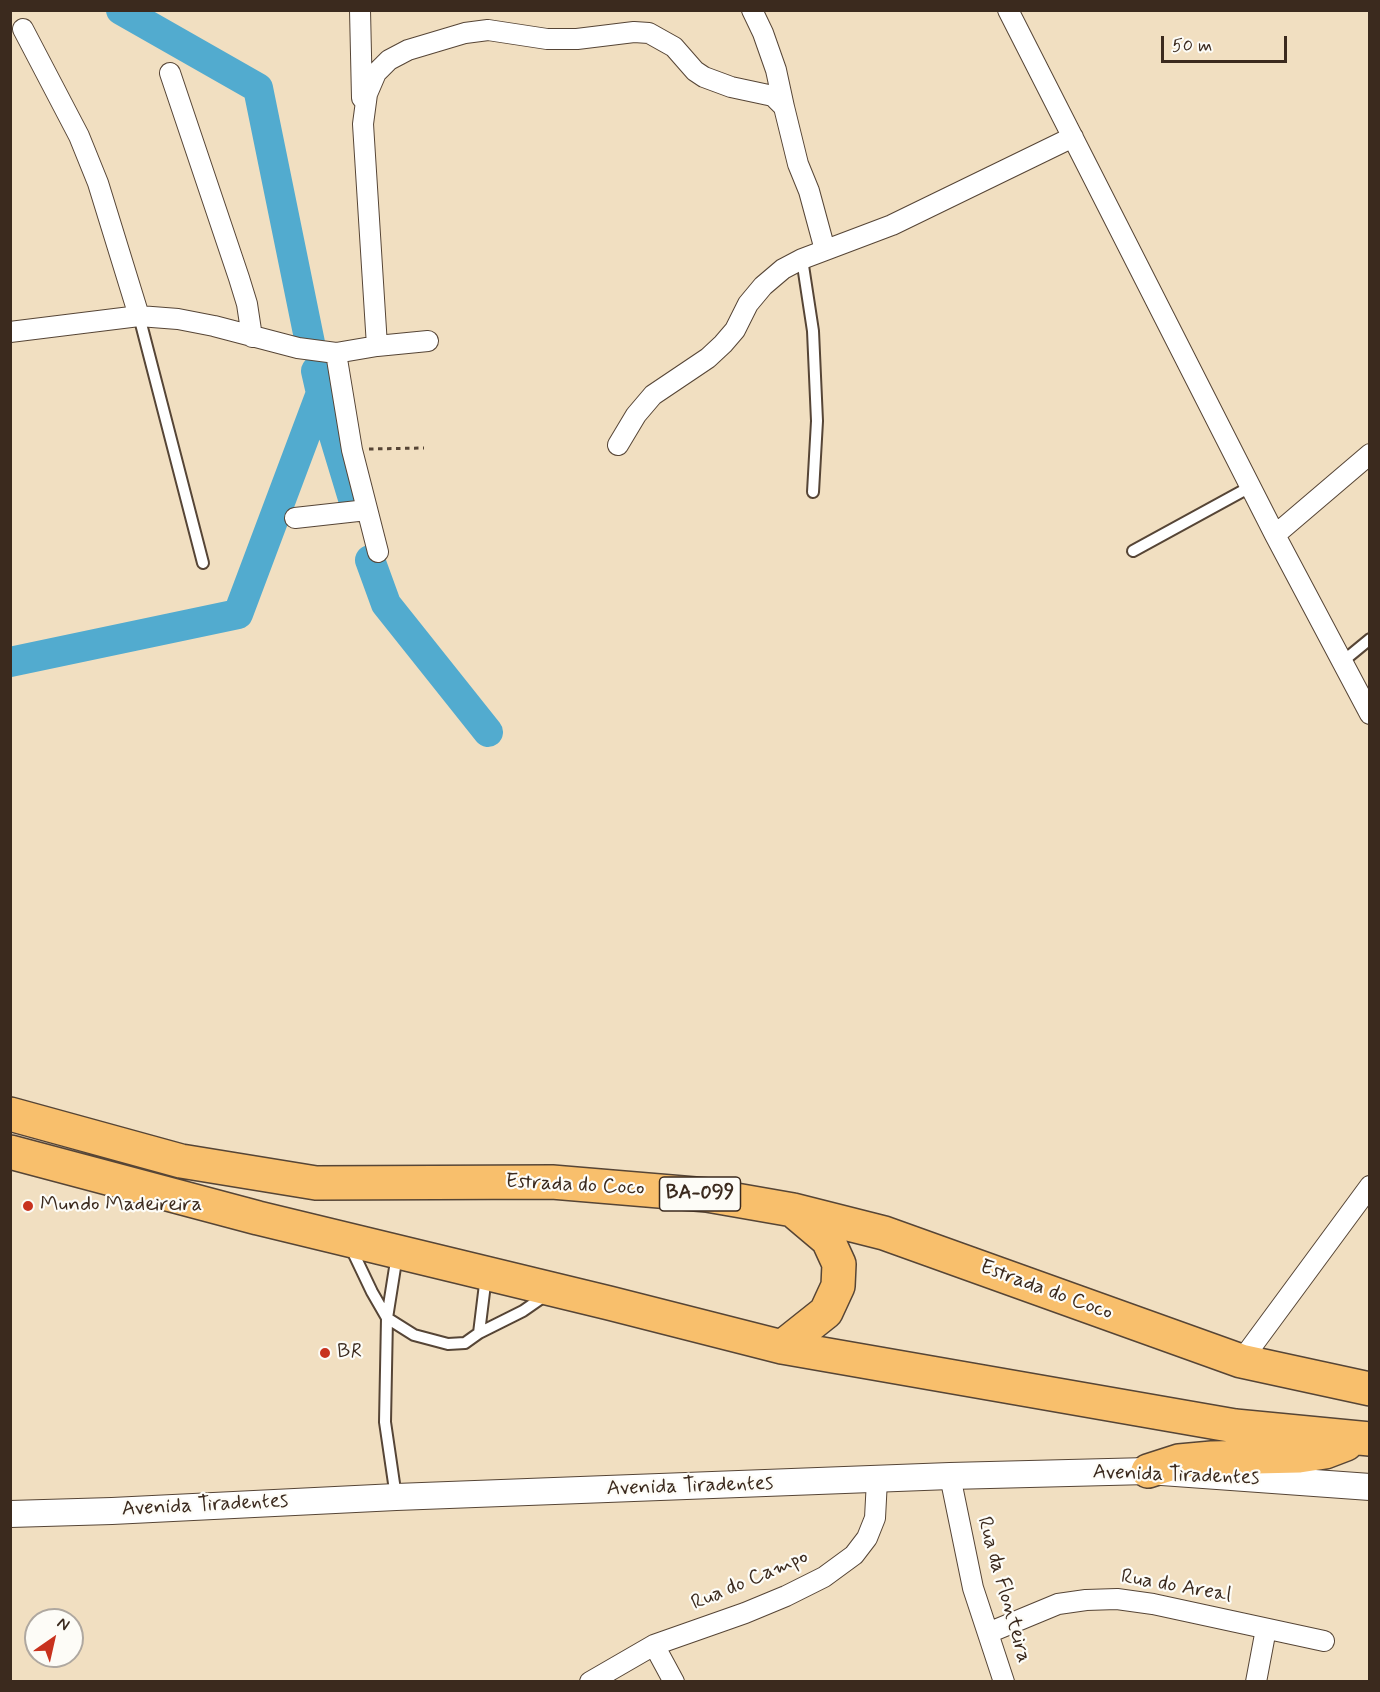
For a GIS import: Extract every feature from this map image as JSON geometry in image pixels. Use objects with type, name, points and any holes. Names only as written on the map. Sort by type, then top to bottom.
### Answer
[{"type":"highway","name":"Estrada do Coco","points":[[10,1114],[182,1161],[316,1183],[552,1182],[707,1195],[793,1210],[884,1233],[1241,1360],[1370,1389]]},
{"type":"highway","points":[[10,1152],[258,1218],[554,1289],[782,1347],[1235,1426],[1366,1438]]},
{"type":"highway","points":[[782,1347],[826,1312],[838,1286],[839,1264],[828,1240],[793,1210]]},
{"type":"highway","points":[[1148,1471],[1179,1461],[1299,1456],[1325,1452],[1366,1438]]},
{"type":"street","points":[[360,10],[363,123],[377,346]]},
{"type":"street","points":[[752,10],[776,70],[798,164],[809,191],[825,250]]},
{"type":"street","points":[[1008,10],[1275,535],[1370,714]]},
{"type":"street","points":[[23,30],[79,136],[98,183],[139,316]]},
{"type":"street","points":[[363,123],[366,94],[376,73],[389,60],[419,46],[465,33],[488,30],[547,39],[577,39],[634,32],[649,33],[674,47],[695,71],[704,77],[731,87],[773,96],[784,107]]},
{"type":"street","points":[[170,73],[240,278],[252,337]]},
{"type":"street","points":[[618,445],[636,415],[653,394],[708,358],[723,345],[735,330],[748,304],[783,268],[892,225],[1072,137]]},
{"type":"street","points":[[10,332],[139,316],[178,319],[298,348],[336,353],[428,341]]},
{"type":"street","points":[[336,353],[352,450],[378,552]]},
{"type":"street","points":[[1275,535],[1370,454]]},
{"type":"street","points":[[295,518],[368,510]]},
{"type":"street","points":[[1241,1360],[1370,1186]]},
{"type":"street","name":"Avenida Tiradentes","points":[[10,1514],[950,1476],[1148,1471],[1370,1487]]},
{"type":"street","name":"Rua da Flonteira","points":[[950,1476],[973,1588],[1004,1682]]},
{"type":"street","name":"Rua do Campo","points":[[590,1682],[654,1645],[786,1596],[824,1576],[854,1555],[867,1538],[875,1518],[877,1480]]},
{"type":"street","name":"Rua do Areal","points":[[988,1633],[1058,1604],[1117,1599],[1152,1604],[1324,1641]]},
{"type":"street","points":[[1256,1682],[1266,1629]]},
{"type":"street","points":[[654,1645],[674,1682]]},
{"type":"lane","points":[[802,259],[813,331],[817,421],[813,492]]},
{"type":"lane","points":[[139,316],[203,563]]},
{"type":"lane","points":[[1133,551],[1251,487]]},
{"type":"lane","points":[[1342,662],[1370,639]]},
{"type":"lane","points":[[348,1239],[372,1292],[387,1318],[414,1335],[448,1344],[465,1343],[478,1333],[523,1311],[554,1289]]},
{"type":"lane","points":[[396,1497],[385,1422],[387,1318],[397,1251]]},
{"type":"lane","points":[[478,1333],[486,1273]]},
{"type":"path","points":[[352,450],[424,448]]},
{"type":"waterway","points":[[121,10],[258,88],[310,343]]},
{"type":"waterway","points":[[10,662],[238,614],[321,393],[316,371]]},
{"type":"waterway","points":[[321,393],[354,502]]},
{"type":"waterway","points":[[370,560],[386,604],[488,732]]},
{"type":"place","name":"Mundo Madeireira","points":[[28,1206]]},
{"type":"place","name":"BR","points":[[325,1353]]}]
